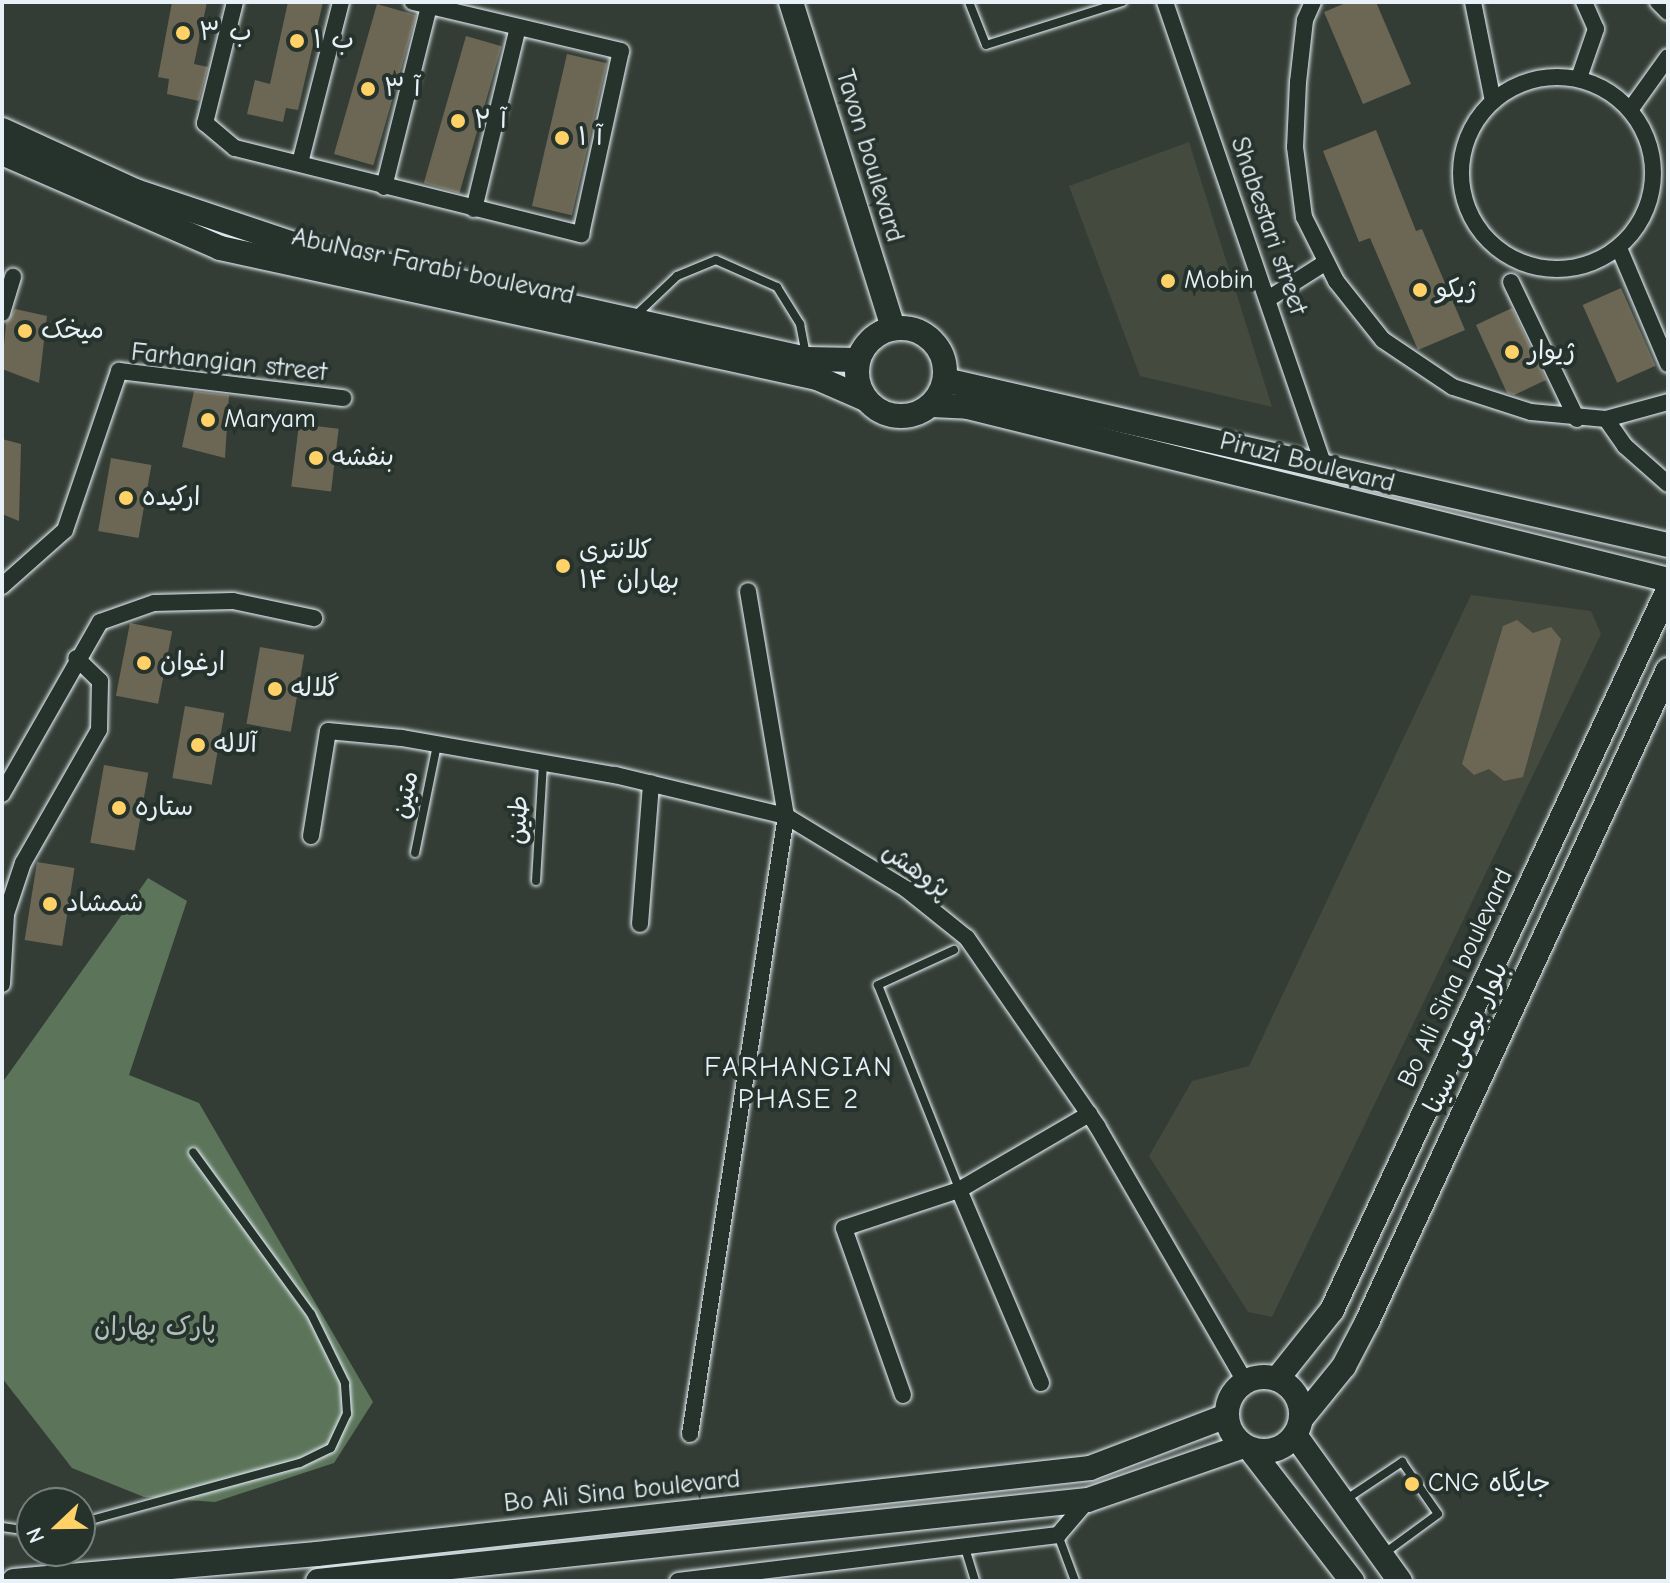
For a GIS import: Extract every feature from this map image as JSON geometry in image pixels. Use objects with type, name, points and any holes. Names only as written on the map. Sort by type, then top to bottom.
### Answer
[{"type":"street","points":[[235,2],[205,123],[235,148],[384,187],[581,234],[621,51],[421,4],[384,187]]},
{"type":"street","points":[[300,163],[341,2]]},
{"type":"street","name":"Tavon boulevard","points":[[791,2],[893,328]]},
{"type":"street","name":"Shabestari street","points":[[1165,2],[1324,467]]},
{"type":"street","points":[[1313,2],[1303,35],[1295,147],[1304,217],[1326,262],[1383,340],[1453,387],[1531,412],[1577,419],[1606,419],[1668,402]]},
{"type":"street","points":[[1473,2],[1493,101]]},
{"type":"street","points":[[1579,78],[1596,29],[1584,2]]},
{"type":"street","points":[[1658,2],[1668,12]]},
{"type":"street","points":[[474,209],[518,27]]},
{"type":"street","points":[[1630,110],[1668,57]]},
{"type":"street","points":[[1548,77],[1579,78],[1607,90],[1630,110],[1646,136],[1653,166],[1651,197],[1639,225],[1619,248],[1590,264],[1557,270],[1536,267],[1496,248],[1474,223],[1462,192],[1461,158],[1472,127],[1493,101],[1518,84],[1548,77]]},
{"type":"street","name":"AbuNasr Farabi boulevard","points":[[2,130],[212,221],[817,378],[865,399]]},
{"type":"street","name":"AbuNasr Farabi boulevard","points":[[2,153],[220,248],[807,359],[858,360]]},
{"type":"street","points":[[1619,248],[1668,364]]},
{"type":"street","points":[[1268,299],[1326,262]]},
{"type":"street","points":[[2,313],[13,277]]},
{"type":"street","points":[[1511,282],[1577,419]]},
{"type":"street","points":[[893,328],[926,334],[938,347],[945,380],[932,405],[905,417],[876,409],[865,399],[858,360],[865,345],[893,328]]},
{"type":"street","name":"Farhangian street","points":[[2,586],[65,530],[119,371],[343,398]]},
{"type":"street","name":"Piruzi Boulevard","points":[[945,380],[1668,545]]},
{"type":"street","name":"Piruzi Boulevard","points":[[932,405],[968,407],[1668,580]]},
{"type":"street","points":[[1606,419],[1625,446],[1668,484]]},
{"type":"street","name":"Bo Ali Sina boulevard","points":[[1277,1379],[1332,1310],[1668,590]]},
{"type":"street","points":[[690,1434],[786,816],[748,591]]},
{"type":"street","points":[[2,794],[76,658],[100,622],[154,603],[233,601],[314,618]]},
{"type":"street","points":[[2,984],[6,914],[23,863],[99,730],[100,681],[76,658]]},
{"type":"street","name":"بلوار بوعلی سینا","points":[[1298,1427],[1344,1366],[1367,1322],[1668,670]]},
{"type":"street","name":"پژوهش","points":[[311,836],[328,731],[437,744],[543,762],[651,783],[786,816],[906,889],[967,938],[1089,1114],[1245,1381]]},
{"type":"street","points":[[640,924],[651,783]]},
{"type":"street","points":[[903,1395],[844,1228],[959,1190],[1089,1114]]},
{"type":"street","points":[[959,1190],[1041,1383]]},
{"type":"street","points":[[1352,1581],[1226,1416],[1234,1390],[1245,1381],[1277,1379],[1291,1388],[1298,1427],[1341,1502],[1400,1581]]},
{"type":"street","name":"Bo Ali Sina boulevard","points":[[14,1581],[317,1554],[1090,1468],[1226,1416]]},
{"type":"street","points":[[317,1554],[320,1581],[1088,1500],[1247,1447],[1267,1451],[1298,1427]]},
{"type":"street","points":[[678,1581],[1058,1535],[1088,1500]]},
{"type":"lane","points":[[969,2],[986,45],[1122,2]]},
{"type":"lane","points":[[631,328],[677,276],[716,260],[777,287],[800,324],[807,359]]},
{"type":"lane","name":"متین","points":[[415,853],[437,744]]},
{"type":"lane","name":"طنین","points":[[536,881],[543,762]]},
{"type":"lane","points":[[954,950],[878,985],[959,1190]]},
{"type":"lane","points":[[96,1519],[300,1463],[331,1448],[347,1414],[345,1383],[311,1314],[193,1152]]},
{"type":"lane","points":[[1341,1502],[1402,1462],[1438,1514],[1382,1557]]},
{"type":"lane","points":[[1058,1535],[1075,1581]]},
{"type":"lane","points":[[965,1548],[975,1581]]},
{"type":"shaded area","name":"Mobin","points":[[1189,142],[1272,407],[1140,376],[1069,186]]},
{"type":"shaded area","points":[[1471,595],[1591,611],[1601,634],[1272,1317],[1248,1312],[1149,1156],[1192,1081],[1249,1066]]},
{"type":"green space","name":"پارک بهاران","points":[[148,878],[187,901],[129,1075],[199,1103],[373,1402],[334,1463],[215,1502],[144,1497],[72,1468],[2,1378],[2,1083]]},
{"type":"building","name":"ب ۳","points":[[172,2],[207,2],[194,64],[208,67],[199,101],[167,94],[169,79],[158,77]]},
{"type":"building","name":"ب ۱","points":[[288,2],[323,2],[298,110],[286,108],[283,122],[247,114],[255,80],[270,84]]},
{"type":"building","points":[[1348,2],[1376,2],[1411,84],[1363,104],[1324,12]]},
{"type":"building","name":"آ ۳","points":[[377,4],[416,15],[373,165],[334,154]]},
{"type":"building","name":"آ ۲","points":[[466,36],[502,46],[459,193],[424,183]]},
{"type":"building","name":"آ ۱","points":[[567,54],[607,63],[572,215],[532,206]]},
{"type":"building","points":[[1376,130],[1416,231],[1422,229],[1465,330],[1418,350],[1370,238],[1359,242],[1323,151]]},
{"type":"building","points":[[1621,288],[1656,366],[1617,383],[1583,305]]},
{"type":"building","name":"ژیوار","points":[[1512,308],[1546,380],[1514,395],[1507,393],[1476,325]]},
{"type":"building","name":"میخک","points":[[15,309],[47,316],[39,383],[2,369],[6,323]]},
{"type":"building","name":"Maryam","points":[[194,391],[229,395],[225,458],[182,447]]},
{"type":"building","name":"بنفشه","points":[[299,424],[339,429],[331,491],[291,487]]},
{"type":"building","points":[[2,439],[21,444],[19,521],[2,514]]},
{"type":"building","name":"ارکیده","points":[[111,458],[151,465],[139,538],[98,531]]},
{"type":"building","points":[[1517,620],[1533,633],[1551,627],[1561,639],[1523,777],[1504,781],[1489,769],[1474,775],[1462,764],[1503,626]]},
{"type":"building","name":"ارغوان","points":[[130,623],[172,631],[158,704],[116,696]]},
{"type":"building","name":"گلاله","points":[[260,647],[304,655],[291,732],[246,724]]},
{"type":"building","name":"آلاله","points":[[185,706],[224,713],[212,785],[172,778]]},
{"type":"building","name":"ستاره","points":[[104,765],[148,773],[135,851],[90,843]]},
{"type":"building","name":"شمشاد","points":[[37,862],[75,868],[62,946],[25,940]]},
{"type":"place","name":"ب ۳","points":[[183,33]]},
{"type":"place","name":"ب ۱","points":[[297,41]]},
{"type":"place","name":"آ ۳","points":[[368,89]]},
{"type":"place","name":"آ ۲","points":[[458,121]]},
{"type":"place","name":"آ ۱","points":[[562,138]]},
{"type":"place","name":"Mobin","points":[[1168,281]]},
{"type":"place","name":"ژیکو","points":[[1420,290]]},
{"type":"place","name":"میخک","points":[[25,331]]},
{"type":"place","name":"ژیوار","points":[[1512,352]]},
{"type":"place","name":"Maryam","points":[[208,420]]},
{"type":"place","name":"بنفشه","points":[[316,458]]},
{"type":"place","name":"ارکیده","points":[[126,498]]},
{"type":"place","name":"کلانتری ۱۴ بهاران","points":[[563,566]]},
{"type":"place","name":"ارغوان","points":[[144,663]]},
{"type":"place","name":"گلاله","points":[[275,689]]},
{"type":"place","name":"آلاله","points":[[198,745]]},
{"type":"place","name":"ستاره","points":[[119,808]]},
{"type":"place","name":"شمشاد","points":[[50,904]]},
{"type":"place","name":"CNG جایگاه","points":[[1412,1484]]},
{"type":"district","name":"FARHANGIAN PHASE 2","points":[[799,1083]]}]
